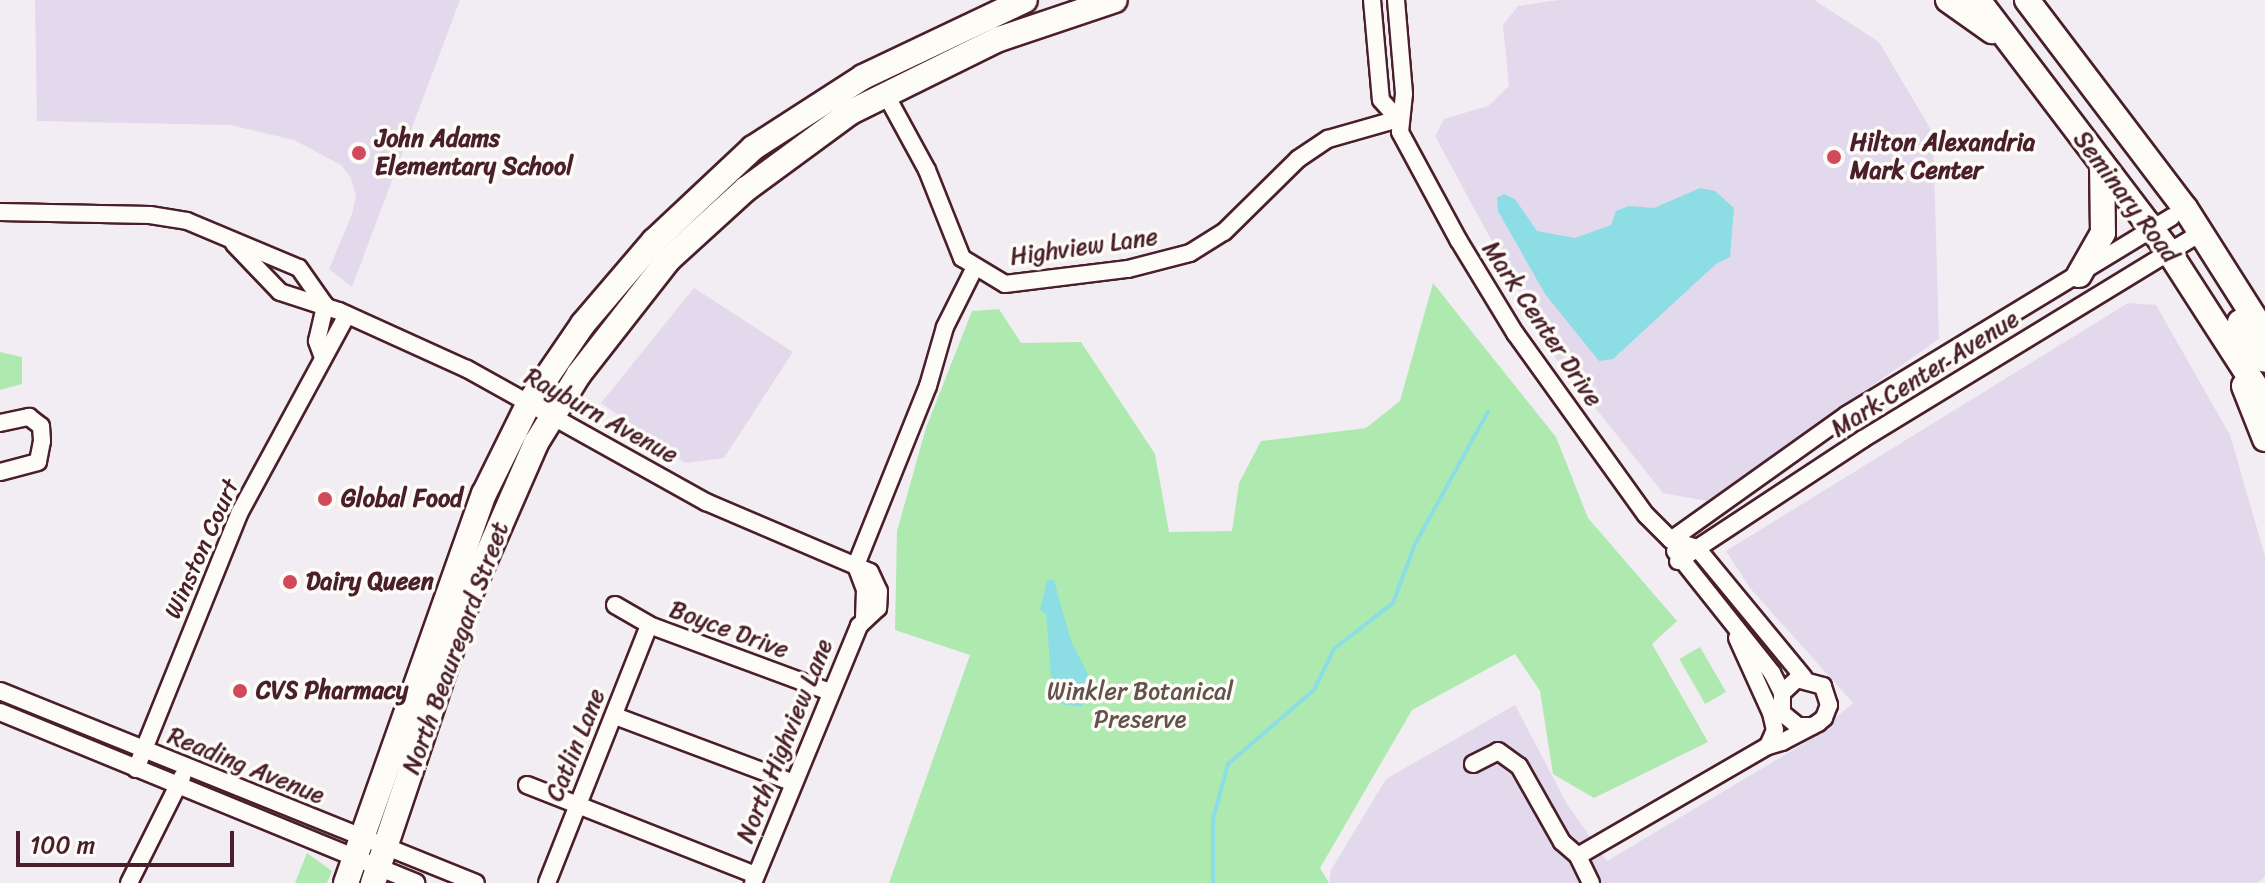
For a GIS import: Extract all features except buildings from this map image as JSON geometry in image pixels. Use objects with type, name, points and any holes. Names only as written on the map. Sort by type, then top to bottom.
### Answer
[{"type":"main road","name":"North Beauregard Street","points":[[346,883],[459,558],[529,403],[628,268],[753,148],[863,77],[1025,0]]},
{"type":"main road","name":"North Beauregard Street","points":[[379,866],[475,582],[552,416],[669,259],[785,158],[885,93],[999,39],[1115,0]]},
{"type":"main road","points":[[1948,0],[2010,43]]},
{"type":"main road","name":"Seminary Road","points":[[1978,0],[2102,164],[2162,223],[2186,242],[2223,335],[2265,401]]},
{"type":"main road","name":"Seminary Road","points":[[2029,2],[2186,242],[2263,329]]},
{"type":"main road","points":[[2079,275],[2103,233],[2102,164]]},
{"type":"main road","points":[[2186,242],[2265,360]]},
{"type":"main road","points":[[2223,335],[2265,439]]},
{"type":"street","name":"Mark Center Drive","points":[[1372,0],[1381,100],[1398,119],[1409,155],[1515,333],[1646,515],[1671,540],[1678,561],[1772,673],[1782,693]]},
{"type":"street","name":"Mark Center Drive","points":[[1396,0],[1404,94],[1398,119]]},
{"type":"street","points":[[856,565],[928,386],[945,327],[974,269],[962,258],[927,170],[885,93]]},
{"type":"street","name":"Highview Lane","points":[[974,269],[1005,284],[1039,282],[1157,264],[1190,253],[1224,232],[1298,159],[1328,139],[1398,119]]},
{"type":"street","name":"Rayburn Avenue","points":[[0,212],[171,216],[201,225],[234,244],[299,268],[325,305]]},
{"type":"street","name":"Mark Center Avenue","points":[[1671,540],[1843,417],[2162,223]]},
{"type":"street","name":"Mark Center Avenue","points":[[1678,561],[1876,431],[2186,242]]},
{"type":"street","name":"Rayburn Avenue","points":[[234,244],[280,292],[347,315],[529,403],[730,513],[856,565]]},
{"type":"street","name":"Winston Court","points":[[322,355],[317,341],[325,305]]},
{"type":"street","name":"Winston Court","points":[[136,769],[240,512],[277,452],[322,355],[333,346],[347,315]]},
{"type":"street","points":[[0,423],[29,417],[41,426],[42,441],[38,462],[0,472]]},
{"type":"street","name":"Mark Center Drive","points":[[1671,540],[1697,548]]},
{"type":"street","points":[[1578,856],[1768,746],[1812,726],[1827,712],[1829,698],[1823,686],[1804,678],[1697,548]]},
{"type":"street","name":"North Highview Lane","points":[[755,879],[830,692],[864,617],[865,590],[856,565]]},
{"type":"street","name":"Boyce Drive","points":[[615,605],[649,625],[830,692]]},
{"type":"street","name":"Catlin Lane","points":[[547,883],[649,625]]},
{"type":"street","name":"Mark Center Drive","points":[[1732,626],[1771,713],[1775,730],[1768,746]]},
{"type":"street","points":[[1804,678],[1782,693],[1786,719],[1812,726]]},
{"type":"street","name":"Reading Avenue","points":[[0,691],[185,768],[358,848],[379,866],[416,883]]},
{"type":"street","name":"Reading Avenue","points":[[0,712],[179,786],[358,848]]},
{"type":"street","points":[[615,716],[794,783]]},
{"type":"street","points":[[1473,764],[1498,751],[1519,766],[1562,842],[1578,856],[1591,883]]},
{"type":"street","points":[[129,883],[179,786],[185,768]]},
{"type":"street","points":[[527,785],[755,879]]},
{"type":"street","name":"Reading Avenue","points":[[379,866],[476,883]]},
{"type":"shaded area","name":"John Adams Elementary School","points":[[35,0],[460,0],[352,287],[329,269],[352,214],[356,196],[351,178],[341,165],[294,140],[230,125],[37,121]]},
{"type":"shaded area","points":[[1559,0],[1814,0],[1879,42],[1933,133],[1939,339],[1707,501],[1663,493],[1554,356],[1435,136],[1444,119],[1488,106],[1509,86],[1503,25],[1518,6]]},
{"type":"shaded area","points":[[694,288],[793,352],[724,458],[685,463],[601,403]]},
{"type":"shaded area","points":[[2128,303],[2156,305],[2230,435],[2265,556],[2265,877],[2257,883],[1329,883],[1331,870],[1386,779],[1515,705],[1567,804],[1607,861],[1808,741],[1853,703],[1750,588],[1726,551]]},
{"type":"green space","name":"Winkler Botanical Preserve","points":[[1433,283],[1556,437],[1588,518],[1677,621],[1652,644],[1708,742],[1594,798],[1553,774],[1540,691],[1515,654],[1412,710],[1320,868],[1329,883],[889,883],[970,655],[895,630],[897,531],[926,428],[972,311],[999,309],[1021,343],[1081,342],[1155,454],[1169,532],[1232,531],[1239,483],[1261,441],[1366,428],[1400,401]]},
{"type":"green space","points":[[0,352],[22,357],[22,384],[0,390]]},
{"type":"green space","points":[[1700,647],[1726,692],[1705,704],[1679,659]]},
{"type":"green space","points":[[307,853],[332,871],[327,883],[295,883]]},
{"type":"water","points":[[1700,188],[1715,191],[1734,208],[1730,257],[1716,264],[1613,359],[1599,361],[1545,294],[1498,211],[1497,198],[1504,194],[1515,199],[1537,231],[1575,238],[1611,225],[1616,211],[1629,206],[1654,208]]},
{"type":"water","points":[[1047,580],[1054,580],[1071,641],[1088,674],[1093,692],[1081,707],[1053,703],[1046,614],[1040,610]]},
{"type":"waterway","points":[[1213,883],[1213,819],[1228,764],[1314,690],[1334,649],[1393,603],[1415,544],[1488,412]]},
{"type":"place","name":"John Adams Elementary School","points":[[359,153]]},
{"type":"place","name":"Hilton Alexandria Mark Center","points":[[1834,157]]},
{"type":"place","name":"Global Food","points":[[325,499]]},
{"type":"place","name":"Dairy Queen","points":[[290,582]]},
{"type":"place","name":"CVS Pharmacy","points":[[240,691]]}]
